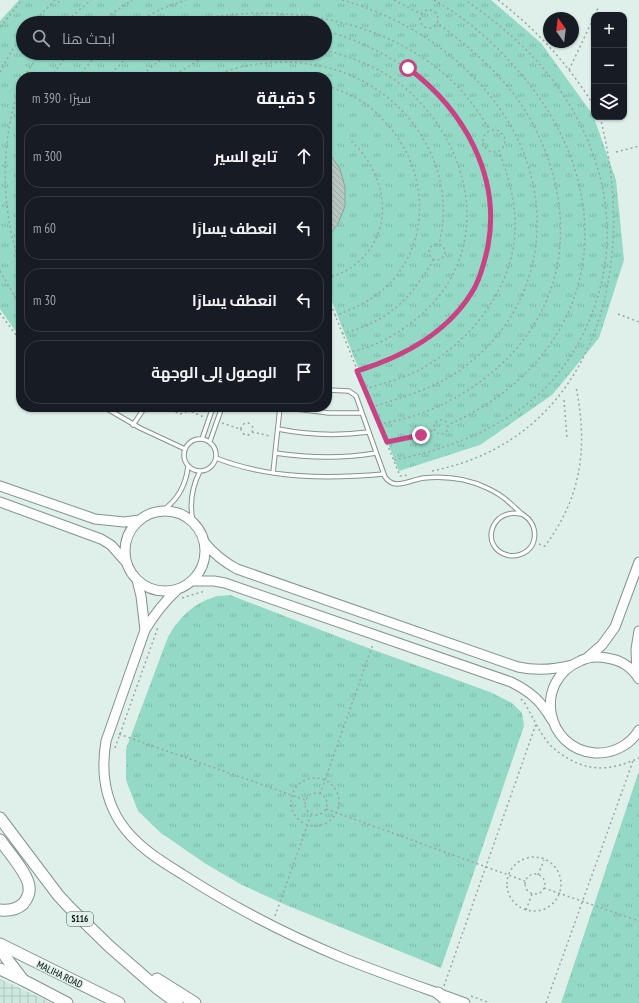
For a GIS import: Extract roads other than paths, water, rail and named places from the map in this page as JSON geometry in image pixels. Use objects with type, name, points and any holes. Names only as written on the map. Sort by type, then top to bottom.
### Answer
[{"type":"main road","name":"S116","points":[[0,818],[66,904],[96,934],[157,988],[177,1003]]},
{"type":"main road","points":[[0,840],[24,873],[29,886],[29,894],[25,901],[14,910],[0,910]]},
{"type":"main road","name":"MALIHA ROAD","points":[[0,944],[119,1003]]},
{"type":"main road","points":[[0,948],[23,980]]},
{"type":"main road","points":[[135,967],[148,973],[195,1003]]},
{"type":"main road","points":[[0,969],[67,1003]]},
{"type":"main road","points":[[441,989],[450,1003]]},
{"type":"street","points":[[0,486],[95,519],[124,522],[140,520]]},
{"type":"street","points":[[0,502],[101,539],[115,549],[126,562]]},
{"type":"street","points":[[177,590],[163,591],[149,588],[137,580],[130,572],[126,562],[125,551],[127,539],[132,528],[140,520],[150,514],[162,511],[173,512],[193,521],[201,532],[205,543],[206,553],[204,563],[193,581],[177,590],[157,611],[145,630],[111,725],[103,758],[103,775],[106,792],[112,808],[120,822],[130,836],[142,847],[186,877],[226,901],[271,925],[344,958],[441,989],[465,1003]]},
{"type":"street","points":[[205,543],[220,559],[237,569],[518,667],[531,670],[545,670],[572,665],[587,658],[602,645],[615,627],[639,562]]},
{"type":"street","points":[[137,580],[141,596],[145,630]]},
{"type":"street","points":[[193,581],[214,581],[225,583],[511,682],[524,688],[535,697],[545,708],[558,731],[566,741],[576,748],[588,752],[601,753],[613,751],[639,742]]},
{"type":"street","points":[[638,677],[636,649],[639,631]]},
{"type":"street","points":[[587,658],[601,657],[615,660],[627,666],[638,677]]},
{"type":"street","points":[[552,720],[550,708],[551,695],[555,683],[562,673],[572,665]]},
{"type":"street","points":[[625,746],[636,736],[639,730]]},
{"type":"lane","points":[[332,390],[346,391],[356,396],[376,453],[384,474],[388,480],[397,484],[413,480],[437,478],[457,479],[474,483],[494,492],[513,505],[521,514],[530,520],[535,531],[531,547],[522,554],[511,556],[500,552],[493,543],[491,538],[493,526],[499,517],[510,513],[521,514]]},
{"type":"lane","points":[[112,412],[162,440],[185,449]]},
{"type":"lane","points":[[133,425],[142,412]]},
{"type":"lane","points":[[202,438],[211,412]]},
{"type":"lane","points":[[210,441],[220,412]]},
{"type":"lane","points":[[273,473],[280,412]]},
{"type":"lane","points":[[316,412],[361,413]]},
{"type":"lane","points":[[278,429],[323,435],[369,432]]},
{"type":"lane","points":[[162,511],[171,504],[179,494],[186,480],[188,466],[184,458],[185,449],[190,442],[197,438],[210,441],[216,450],[216,458],[212,465],[209,468],[200,471],[188,466]]},
{"type":"lane","points":[[275,453],[326,458],[354,457],[376,453]]},
{"type":"lane","points":[[216,458],[244,467],[273,473],[317,476],[384,474]]},
{"type":"lane","points":[[193,521],[191,498],[195,482],[200,471]]}]
